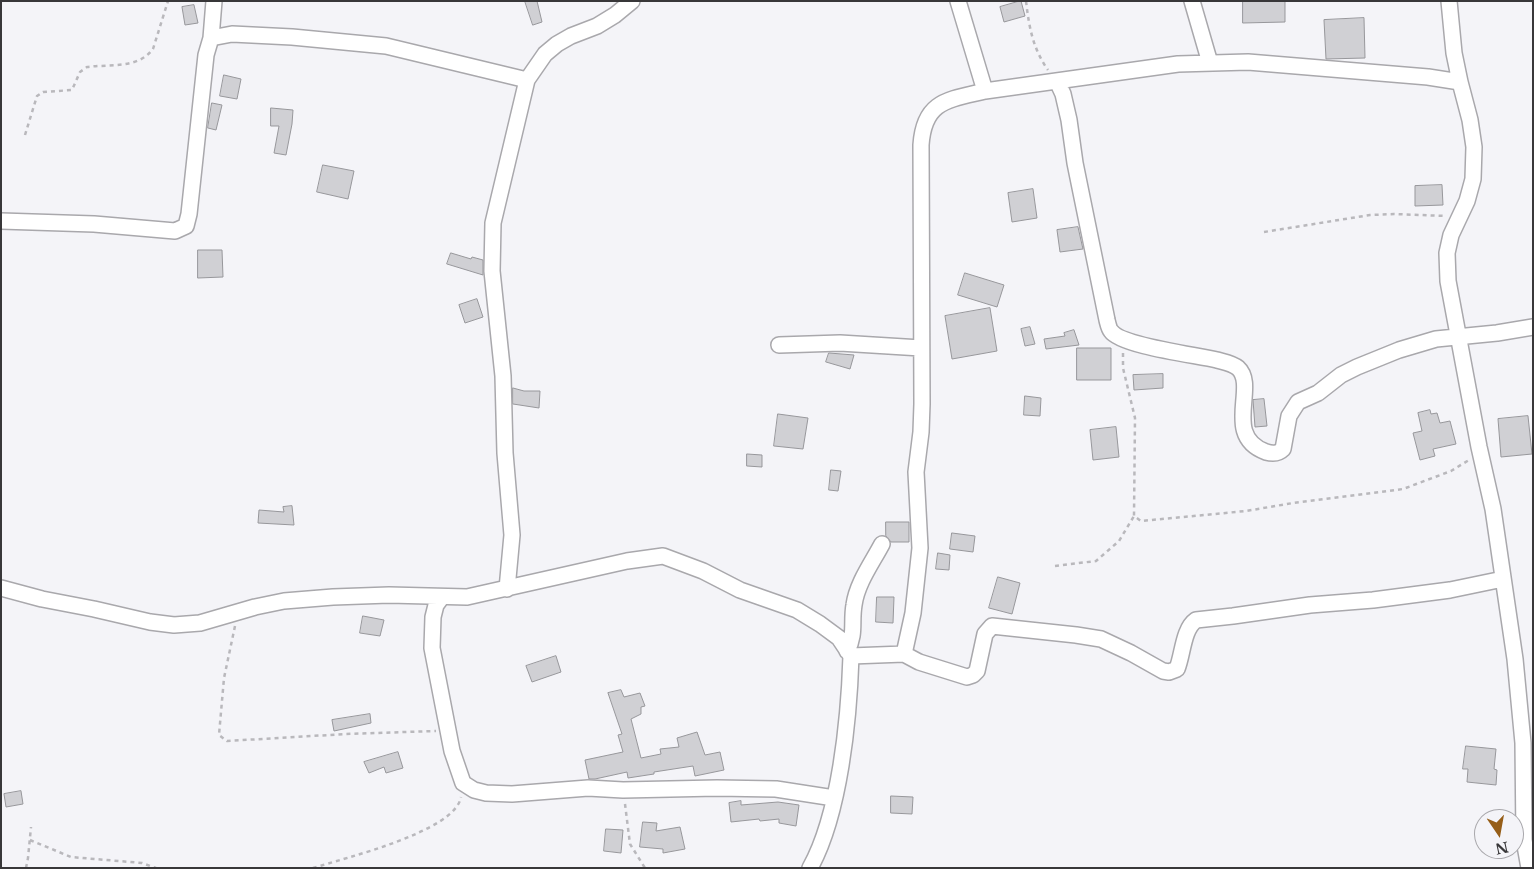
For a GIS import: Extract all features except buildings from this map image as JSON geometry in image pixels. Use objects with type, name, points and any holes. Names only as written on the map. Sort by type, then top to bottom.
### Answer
[{"type":"street","points":[[1,221],[94,224],[175,231],[186,226],[189,214],[206,55],[211,38],[214,1]]},
{"type":"street","points":[[507,588],[512,535],[505,453],[503,376],[492,271],[493,223],[526,80],[545,54],[558,44],[603,22],[632,1]]},
{"type":"street","points":[[958,1],[985,91]]},
{"type":"street","points":[[1192,1],[1210,63]]},
{"type":"street","points":[[1449,1],[1453,45],[1470,120],[1474,147],[1473,178],[1467,201],[1451,236],[1447,253],[1448,281],[1479,447],[1493,509],[1515,659],[1528,795],[1524,840],[1529,868]]},
{"type":"street","points":[[211,38],[232,34],[292,37],[386,46],[526,80]]},
{"type":"street","points":[[904,654],[913,613],[920,548],[916,472],[921,432],[922,132],[927,116],[940,104],[958,97],[985,91],[1178,64],[1248,62],[1428,77],[1460,82]]},
{"type":"street","points":[[1056,81],[1066,102],[1075,163],[1111,332],[1122,340],[1233,364],[1240,369],[1244,376],[1243,422],[1245,433],[1249,441],[1264,451],[1273,454],[1280,452],[1283,448],[1289,416],[1298,402],[1318,393],[1341,375],[1357,367],[1400,350],[1436,339],[1498,333],[1533,327]]},
{"type":"street","points":[[778,345],[840,344],[921,348]]},
{"type":"street","points":[[810,868],[820,850],[834,798],[848,710],[849,654],[853,639],[854,604],[860,586],[882,544]]},
{"type":"street","points":[[1,588],[42,600],[94,609],[150,622],[166,624],[200,623],[238,611],[284,601],[333,597],[423,595],[467,597],[627,561],[663,556],[703,571],[740,590],[797,610],[839,638],[849,654]]},
{"type":"street","points":[[849,654],[904,654],[919,662],[967,677],[977,671],[985,634],[992,626],[999,626],[1076,634],[1101,639],[1131,652],[1163,671],[1169,672],[1177,669],[1191,623],[1196,620],[1310,605],[1373,600],[1450,590],[1503,580]]},
{"type":"street","points":[[442,597],[436,605],[433,617],[432,648],[452,751],[463,784],[474,790],[486,793],[512,794],[588,788],[623,790],[776,789],[834,798]]},
{"type":"path","points":[[25,135],[36,96],[43,92],[72,90],[80,72],[87,67],[138,62],[150,54],[168,1]]},
{"type":"path","points":[[1026,1],[1029,27],[1036,50],[1056,81]]},
{"type":"path","points":[[1264,232],[1370,215],[1460,216]]},
{"type":"path","points":[[1055,566],[1096,561],[1120,541],[1134,516],[1135,418],[1123,368],[1122,340]]},
{"type":"path","points":[[1134,516],[1141,521],[1200,517],[1403,489],[1451,471],[1470,460],[1479,447]]},
{"type":"path","points":[[238,611],[224,678],[220,735],[227,741],[346,734],[423,733],[447,730]]},
{"type":"path","points":[[313,868],[411,837],[435,825],[447,818],[456,809],[460,801],[463,784]]},
{"type":"path","points":[[623,790],[630,844],[645,868]]},
{"type":"path","points":[[26,868],[31,827]]},
{"type":"path","points":[[30,840],[71,857],[142,863],[156,868]]}]
